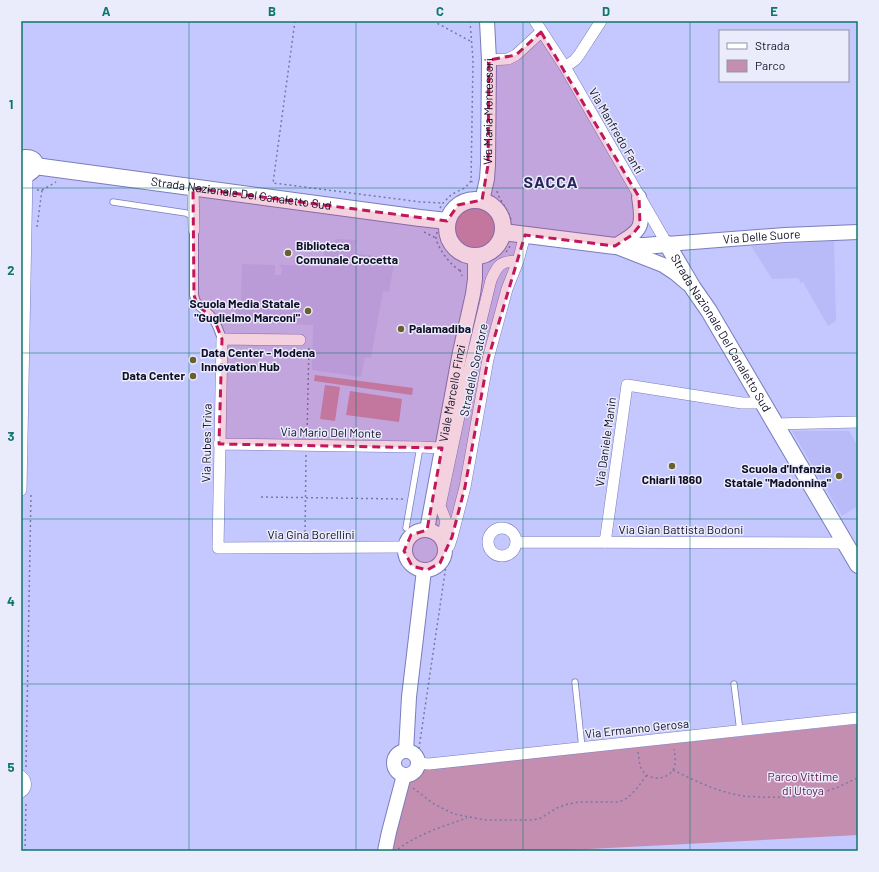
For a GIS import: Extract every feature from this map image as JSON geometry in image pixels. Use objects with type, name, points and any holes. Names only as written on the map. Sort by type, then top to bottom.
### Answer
[{"type":"main road","name":"Strada Nazionale Del Canaletto Sud","points":[[26,167],[447,221]]},
{"type":"main road","points":[[483,195],[496,210],[502,220],[503,232],[496,248],[486,254],[474,257],[459,252],[449,242],[446,228],[447,221],[458,205],[483,195]]},
{"type":"main road","name":"Strada Nazionale Del Canaletto Sud","points":[[503,232],[615,246],[666,244],[709,311],[858,565]]},
{"type":"street","name":"Via Maria Montessori","points":[[483,195],[488,166],[489,60],[487,21]]},
{"type":"street","name":"Via Manfredo Fanti","points":[[535,21],[565,67],[666,244]]},
{"type":"street","points":[[565,67],[579,56],[601,21]]},
{"type":"street","points":[[489,60],[508,59],[516,55],[542,32]]},
{"type":"street","points":[[26,167],[23,238],[22,334],[26,491]]},
{"type":"street","points":[[193,188],[194,295],[197,304],[214,320],[222,339],[300,340]]},
{"type":"street","points":[[615,246],[632,235],[640,225],[642,213],[639,197]]},
{"type":"street","name":"Via Delle Suore","points":[[666,244],[785,235],[858,232]]},
{"type":"street","name":"Stradello Soratore","points":[[445,544],[465,488],[488,359],[507,289],[518,261],[525,235]]},
{"type":"street","points":[[615,246],[662,265],[675,273],[693,288]]},
{"type":"street","name":"Viale Marcello Finzi","points":[[427,530],[460,352],[473,294],[475,279],[474,257]]},
{"type":"street","name":"Stradello Soratore","points":[[445,544],[446,521],[440,506],[468,374],[492,280],[500,264],[509,261],[518,261]]},
{"type":"street","name":"Via Rubes Triva","points":[[218,548],[222,339]]},
{"type":"street","name":"Via Daniele Manin","points":[[605,543],[627,385],[742,403],[755,403],[762,401]]},
{"type":"street","points":[[775,424],[858,422]]},
{"type":"street","name":"Via Mario Del Monte","points":[[219,444],[442,448]]},
{"type":"street","name":"Stradello Soratore","points":[[446,521],[465,488]]},
{"type":"street","points":[[422,530],[433,531],[445,544],[443,559],[432,569],[424,570],[417,568],[408,562],[405,556],[407,539],[416,532],[422,530]]},
{"type":"street","name":"Via Gian Battista Bodoni","points":[[516,542],[846,543]]},
{"type":"street","name":"Via Gina Borellini","points":[[218,548],[405,547]]},
{"type":"street","points":[[406,751],[409,697],[424,570]]},
{"type":"street","name":"Via Ermanno Gerosa","points":[[424,767],[858,718]]},
{"type":"street","points":[[409,780],[397,771],[394,764],[396,756],[399,753],[406,751],[414,753],[424,767]]},
{"type":"street","points":[[385,851],[389,832],[412,773],[418,767],[424,767]]},
{"type":"street","points":[[24,774],[26,785],[23,791],[24,794]]},
{"type":"lane","points":[[113,202],[186,213],[194,217]]},
{"type":"lane","points":[[406,528],[420,447]]},
{"type":"lane","points":[[574,682],[582,748]]},
{"type":"lane","points":[[734,684],[740,731]]},
{"type":"path","points":[[295,21],[273,182],[421,202],[443,203],[451,195],[465,188],[471,181],[473,60],[470,21]]},
{"type":"path","points":[[433,21],[472,42]]},
{"type":"path","points":[[471,181],[483,195]]},
{"type":"path","points":[[37,230],[42,190]]},
{"type":"path","points":[[24,774],[26,491]]},
{"type":"path","points":[[261,497],[411,499]]},
{"type":"path","points":[[445,544],[419,748],[424,767],[418,775],[409,780],[418,793],[434,804],[454,814],[469,818],[486,820],[530,820],[539,819],[557,808],[568,804],[579,802],[623,801],[647,775]]},
{"type":"path","points":[[638,751],[641,769],[647,775],[654,778],[659,778],[668,775],[673,770],[675,763],[674,747]]},
{"type":"path","points":[[673,770],[688,778],[739,796],[774,798],[815,794],[837,788],[858,778]]},
{"type":"path","points":[[24,794],[25,851]]},
{"type":"path","points":[[394,851],[427,832],[469,818]]},
{"type":"highlighted area","points":[[541,32],[639,197],[640,225],[632,235],[615,246],[525,235],[488,359],[465,487],[452,537],[440,563],[427,570],[412,566],[404,551],[411,535],[427,530],[442,448],[219,444],[222,339],[214,319],[197,305],[194,295],[193,188],[447,221],[458,205],[482,200],[488,165],[489,60],[516,55]]},
{"type":"shaded area","name":"Scuola Media Statale \"Guglielmo Marconi\"","points":[[339,239],[356,240],[354,253],[395,259],[389,292],[383,291],[371,358],[365,357],[361,377],[312,370],[313,325],[236,322],[236,301],[241,301],[242,264],[275,265],[275,275],[281,275],[282,267],[280,267],[280,265],[323,266],[324,248],[326,243]]},
{"type":"shaded area","points":[[834,241],[836,321],[828,326],[803,282],[800,283],[799,278],[772,279],[751,246]]},
{"type":"shaded area","name":"Scuola d'Infanzia Statale \"Madonnina\"","points":[[792,431],[849,431],[858,447],[858,506],[842,516]]},
{"type":"green space","points":[[474,205],[486,209],[492,215],[496,227],[492,239],[486,245],[474,249],[462,245],[456,239],[452,227],[456,215],[462,209]]},
{"type":"green space","points":[[315,375],[413,388],[412,395],[314,381]]},
{"type":"green space","points":[[325,385],[340,387],[335,421],[320,419]]},
{"type":"green space","points":[[350,391],[402,399],[399,422],[346,415]]},
{"type":"green space","name":"Parco Vittime di Utoya","points":[[858,724],[858,835],[550,851],[393,851],[404,780],[422,770]]},
{"type":"place","name":"Biblioteca Comunale Crocetta","points":[[288,253]]},
{"type":"place","name":"Scuola Media Statale \"Guglielmo Marconi\"","points":[[308,311]]},
{"type":"place","name":"Palamadiba","points":[[401,329]]},
{"type":"place","name":"Data Center - Modena Innovation Hub","points":[[193,360]]},
{"type":"place","name":"Data Center","points":[[193,376]]},
{"type":"place","name":"Chiarli 1860","points":[[672,466]]},
{"type":"place","name":"Scuola d'Infanzia Statale \"Madonnina\"","points":[[839,476]]},
{"type":"district","name":"SACCA","points":[[551,182]]}]
